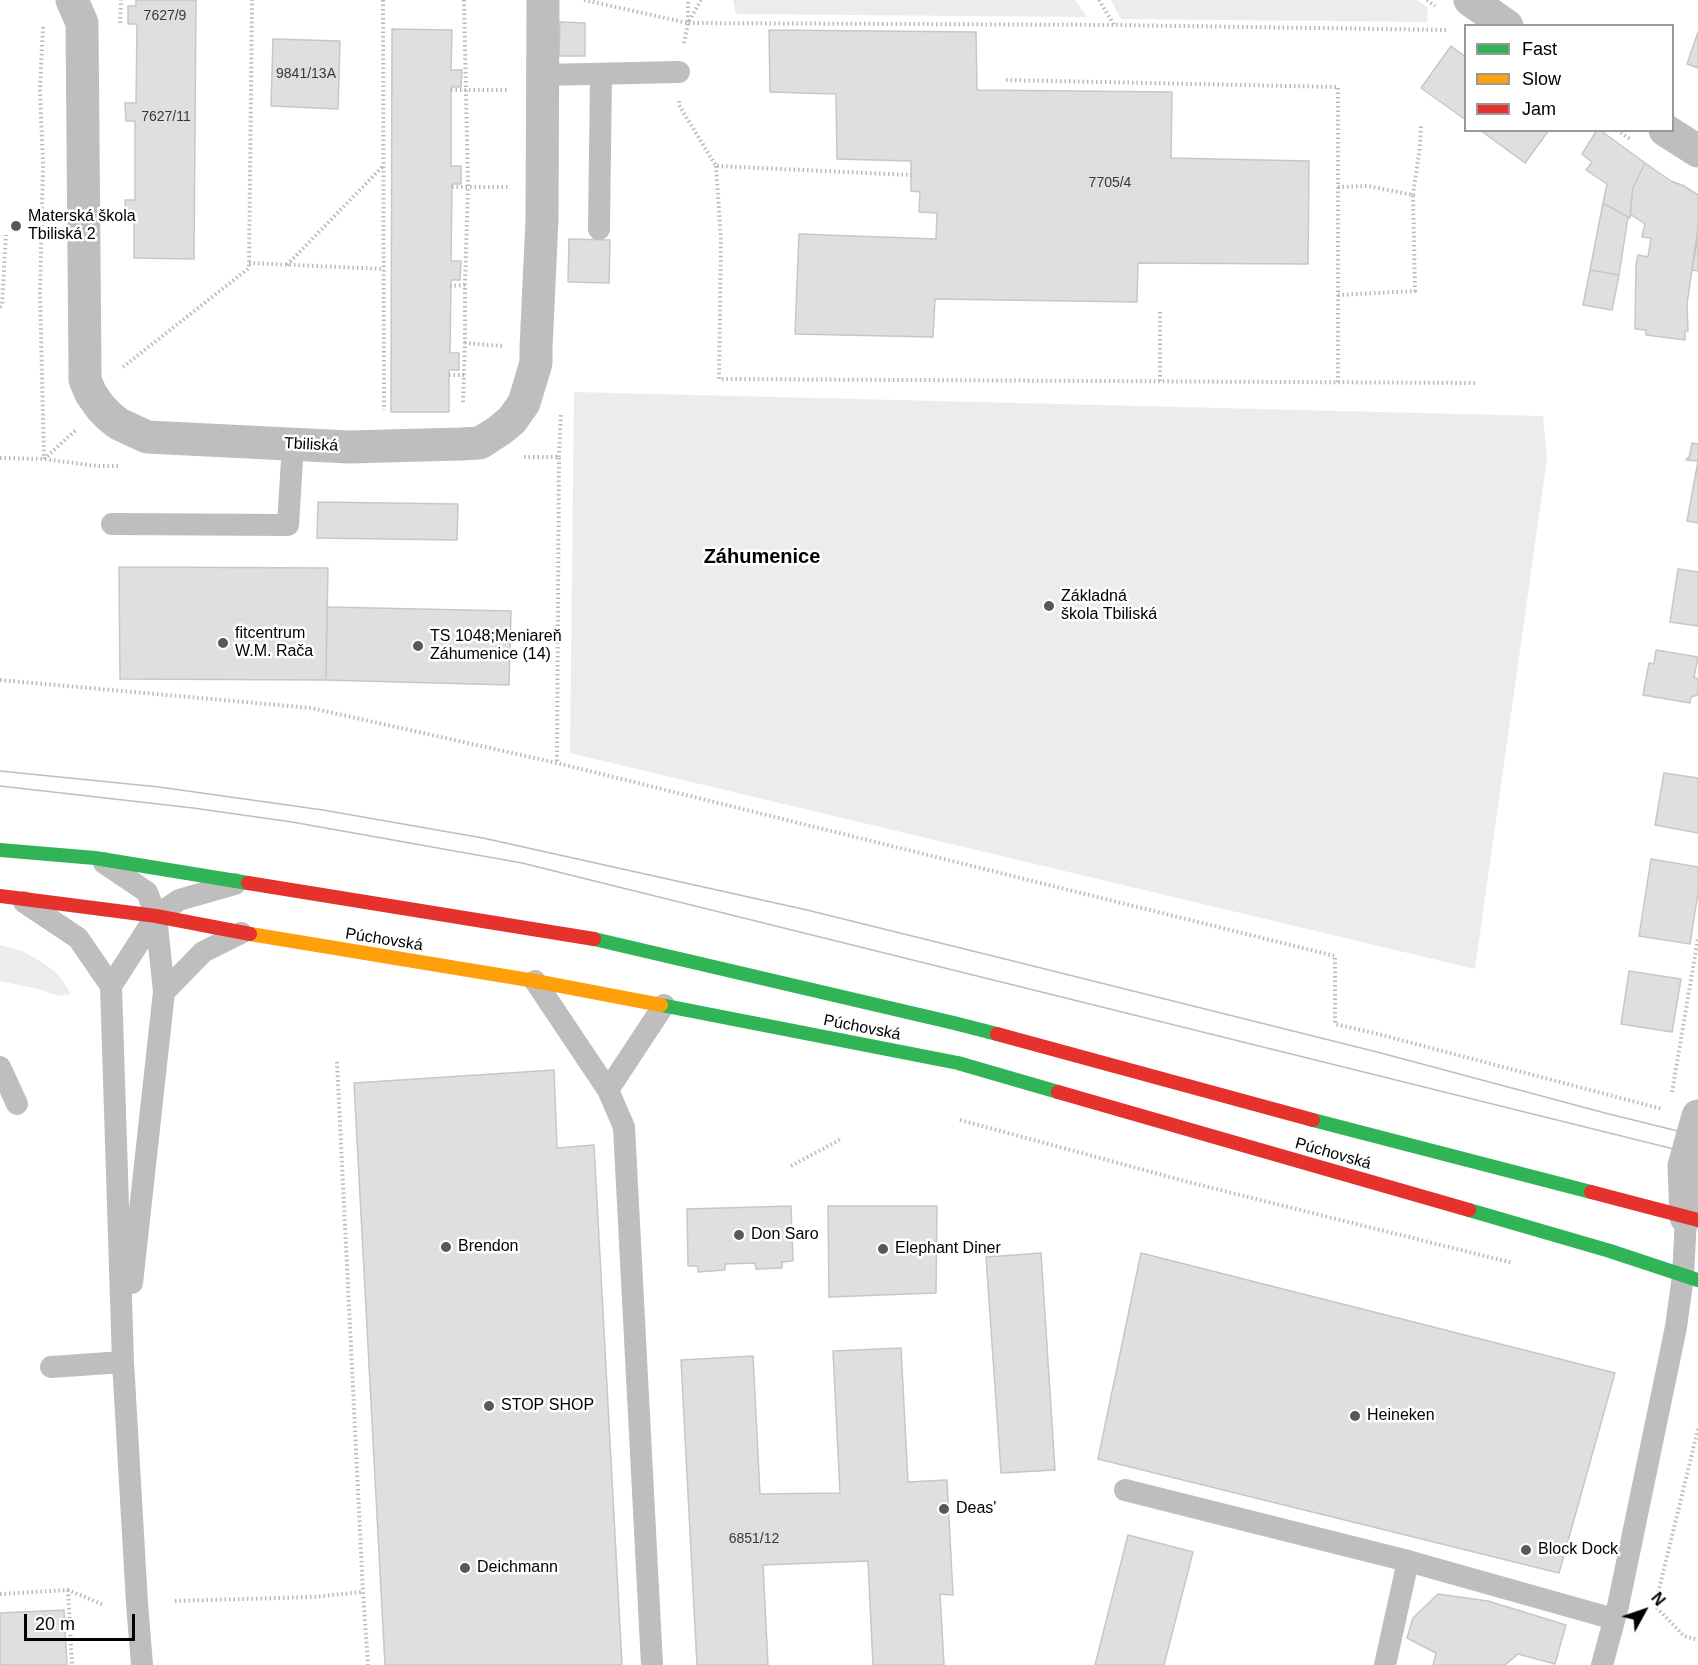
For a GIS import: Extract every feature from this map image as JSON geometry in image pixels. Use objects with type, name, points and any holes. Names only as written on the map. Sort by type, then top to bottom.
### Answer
[{"type":"main road","name":"Púchovská","points":[[0,850],[95,858],[609,941],[954,1023],[1692,1219]]},
{"type":"main road","name":"Púchovská","points":[[9,897],[156,916],[241,933],[535,981],[958,1063],[1610,1251],[1691,1278]]},
{"type":"street","name":"Tbiliská","points":[[72,0],[82,22],[85,380],[91,394],[101,408],[119,424],[147,437],[349,447],[480,442],[512,420],[524,403],[536,363],[542,220],[543,0]]},
{"type":"street","points":[[1470,0],[1504,24]]},
{"type":"street","points":[[1668,132],[1698,151]]},
{"type":"street","points":[[1683,1113],[1684,1166],[1692,1219]]},
{"type":"lane","points":[[542,75],[679,72]]},
{"type":"lane","points":[[599,229],[602,75]]},
{"type":"lane","points":[[112,524],[288,525],[293,444]]},
{"type":"lane","points":[[95,858],[147,892],[156,916],[164,992],[123,1362]]},
{"type":"lane","points":[[111,986],[156,916],[179,900],[243,882]]},
{"type":"lane","points":[[9,897],[78,938],[111,986],[123,1362],[142,1665]]},
{"type":"lane","points":[[164,992],[203,952],[241,933]]},
{"type":"lane","points":[[535,981],[608,1090],[624,1127],[652,1665]]},
{"type":"lane","points":[[608,1090],[664,1005]]},
{"type":"lane","points":[[0,1067],[17,1104]]},
{"type":"lane","points":[[1602,1665],[1614,1619],[1676,1327],[1691,1278],[1692,1219]]},
{"type":"lane","points":[[51,1366],[123,1362]]},
{"type":"lane","points":[[1125,1491],[1408,1561],[1614,1619]]},
{"type":"lane","points":[[1384,1665],[1408,1561]]},
{"type":"path","points":[[123,367],[249,268],[252,0]]},
{"type":"path","points":[[383,0],[384,407]]},
{"type":"path","points":[[463,402],[468,187],[464,0]]},
{"type":"path","points":[[584,0],[688,23],[1114,25],[1454,30]]},
{"type":"path","points":[[688,0],[688,23],[679,72],[679,105],[716,166],[721,240],[719,379],[1475,383]]},
{"type":"path","points":[[688,23],[701,0]]},
{"type":"path","points":[[1099,0],[1114,25]]},
{"type":"path","points":[[44,23],[40,89],[43,164],[40,292],[44,459]]},
{"type":"path","points":[[1006,80],[1338,87],[1338,382]]},
{"type":"path","points":[[451,90],[508,90]]},
{"type":"path","points":[[1338,295],[1415,291],[1413,195],[1421,124]]},
{"type":"path","points":[[287,265],[383,165]]},
{"type":"path","points":[[716,166],[911,175]]},
{"type":"path","points":[[1338,188],[1368,186],[1413,195]]},
{"type":"path","points":[[452,187],[489,187]]},
{"type":"path","points":[[0,307],[2,305],[6,236]]},
{"type":"path","points":[[249,263],[384,269]]},
{"type":"path","points":[[450,286],[465,285]]},
{"type":"path","points":[[1160,310],[1160,381]]},
{"type":"path","points":[[465,343],[536,348]]},
{"type":"path","points":[[449,375],[465,375]]},
{"type":"path","points":[[516,457],[559,457],[557,763]]},
{"type":"path","points":[[0,458],[44,459],[96,466],[131,466]]},
{"type":"path","points":[[0,680],[311,708],[557,763],[1335,956],[1335,1024],[1683,1113]]},
{"type":"path","points":[[1671,1099],[1698,938]]},
{"type":"path","points":[[337,1062],[368,1665]]},
{"type":"path","points":[[960,1120],[1192,1183],[1522,1265]]},
{"type":"path","points":[[791,1166],[841,1139]]},
{"type":"path","points":[[1698,1429],[1655,1606],[1684,1636],[1698,1640]]},
{"type":"path","points":[[0,1594],[68,1590],[104,1605]]},
{"type":"path","points":[[68,1590],[72,1665]]},
{"type":"path","points":[[175,1601],[313,1597],[363,1592]]},
{"type":"shaded area","points":[[733,0],[1075,0],[1087,17],[736,14]]},
{"type":"shaded area","points":[[1111,0],[1417,0],[1428,8],[1427,22],[1121,19]]},
{"type":"shaded area","points":[[574,392],[1543,416],[1547,459],[1475,969],[570,753]]},
{"type":"shaded area","points":[[0,945],[22,951],[42,962],[58,974],[71,994],[58,996],[0,981]]},
{"type":"building","points":[[136,0],[196,0],[194,259],[134,258],[134,217],[126,217],[125,200],[135,200],[135,121],[126,121],[125,103],[136,103],[137,24],[128,24],[128,6],[136,6]]},
{"type":"building","points":[[560,22],[585,23],[585,56],[559,56]]},
{"type":"building","points":[[392,29],[452,30],[451,70],[462,70],[461,87],[451,87],[451,166],[461,166],[461,184],[452,184],[451,261],[461,261],[460,280],[451,280],[450,353],[459,353],[459,370],[449,370],[449,412],[391,412]]},
{"type":"building","points":[[769,30],[976,32],[977,90],[1172,92],[1171,158],[1309,161],[1308,264],[1138,263],[1137,302],[935,299],[933,337],[795,334],[799,234],[936,239],[937,213],[919,212],[920,192],[911,191],[911,161],[837,159],[836,94],[770,92]]},
{"type":"building","points":[[1698,32],[1698,68],[1687,64]]},
{"type":"building","points":[[273,39],[340,41],[338,109],[271,106]]},
{"type":"building","points":[[1451,46],[1464,56],[1464,119],[1421,88]]},
{"type":"building","points":[[1483,132],[1548,132],[1525,163]]},
{"type":"building","points":[[1596,132],[1603,132],[1645,163],[1633,188],[1630,218],[1603,203],[1607,184],[1586,170],[1592,162],[1582,154]]},
{"type":"building","points":[[1645,163],[1671,181],[1698,195],[1698,227],[1687,304],[1688,331],[1685,331],[1685,340],[1646,335],[1646,330],[1635,329],[1636,265],[1638,255],[1648,257],[1651,238],[1642,237],[1645,224],[1630,214],[1633,188]]},
{"type":"building","points":[[1603,203],[1628,217],[1619,275],[1590,270]]},
{"type":"building","points":[[1698,236],[1698,271],[1692,270]]},
{"type":"building","points":[[569,239],[610,240],[609,283],[568,282]]},
{"type":"building","points":[[1590,270],[1619,275],[1612,310],[1583,305]]},
{"type":"building","points":[[1692,443],[1698,444],[1698,461],[1686,460],[1689,458]]},
{"type":"building","points":[[1698,461],[1698,523],[1687,521]]},
{"type":"building","points":[[318,502],[458,504],[457,540],[317,538]]},
{"type":"building","name":"fitcentrum W.M. Rača","points":[[119,567],[328,568],[326,680],[120,679]]},
{"type":"building","points":[[1678,569],[1698,572],[1698,626],[1670,622]]},
{"type":"building","name":"TS 1048;Meniareň Záhumenice (14)","points":[[327,607],[511,611],[509,685],[326,680]]},
{"type":"building","points":[[1656,650],[1698,657],[1694,677],[1698,679],[1698,695],[1691,697],[1690,703],[1643,695],[1649,663],[1654,664]]},
{"type":"building","points":[[1664,773],[1698,778],[1698,833],[1655,825]]},
{"type":"building","points":[[1651,859],[1698,867],[1698,893],[1690,944],[1639,936]]},
{"type":"building","points":[[1629,971],[1681,979],[1672,1032],[1621,1024]]},
{"type":"building","name":"STOP SHOP","points":[[554,1070],[557,1148],[594,1145],[622,1665],[385,1665],[354,1083]]},
{"type":"building","name":"Don Saro","points":[[791,1206],[793,1261],[782,1262],[782,1268],[756,1269],[755,1263],[725,1264],[725,1270],[698,1272],[698,1266],[688,1266],[687,1209]]},
{"type":"building","name":"Elephant Diner","points":[[828,1206],[937,1206],[936,1293],[829,1297]]},
{"type":"building","points":[[1041,1253],[1055,1470],[1001,1473],[986,1257]]},
{"type":"building","name":"Heineken","points":[[1141,1253],[1615,1373],[1559,1573],[1098,1459]]},
{"type":"building","points":[[901,1348],[908,1482],[947,1480],[953,1595],[940,1594],[944,1665],[873,1665],[868,1561],[763,1565],[768,1665],[697,1665],[681,1360],[753,1356],[760,1494],[840,1493],[833,1351]]},
{"type":"building","points":[[1128,1535],[1193,1552],[1164,1665],[1095,1665]]},
{"type":"building","points":[[1438,1594],[1488,1601],[1566,1625],[1555,1664],[1518,1654],[1505,1665],[1433,1665],[1436,1653],[1407,1638],[1413,1618]]},
{"type":"building","points":[[64,1610],[67,1665],[0,1665],[0,1613]]},
{"type":"tram line","points":[[0,771],[159,787],[323,810],[483,838],[807,910],[1381,1053],[1698,1136]]},
{"type":"tram line","points":[[0,786],[292,822],[522,863],[1698,1155]]},
{"type":"traffic: fast","points":[[0,850],[95,858],[248,883]]},
{"type":"traffic: fast","points":[[594,939],[997,1034]]},
{"type":"traffic: fast","points":[[661,1005],[958,1063],[1058,1092]]},
{"type":"traffic: fast","points":[[1313,1120],[1591,1192]]},
{"type":"traffic: fast","points":[[1469,1210],[1610,1251],[1698,1280]]},
{"type":"traffic: slow","points":[[250,934],[535,981],[661,1005]]},
{"type":"traffic: jam","points":[[248,883],[594,939]]},
{"type":"traffic: jam","points":[[0,896],[156,916],[250,934]]},
{"type":"traffic: jam","points":[[997,1034],[1313,1120]]},
{"type":"traffic: jam","points":[[1058,1092],[1469,1210]]},
{"type":"traffic: jam","points":[[1591,1192],[1698,1220]]},
{"type":"place","name":"Materská škola Tbiliská 2","points":[[16,226]]},
{"type":"place","name":"Základná škola Tbiliská","points":[[1049,606]]},
{"type":"place","name":"fitcentrum W.M. Rača","points":[[223,643]]},
{"type":"place","name":"TS 1048;Meniareň Záhumenice (14)","points":[[418,646]]},
{"type":"place","name":"Don Saro","points":[[739,1235]]},
{"type":"place","name":"Brendon","points":[[446,1247]]},
{"type":"place","name":"Elephant Diner","points":[[883,1249]]},
{"type":"place","name":"STOP SHOP","points":[[489,1406]]},
{"type":"place","name":"Heineken","points":[[1355,1416]]},
{"type":"place","name":"Deas'","points":[[944,1509]]},
{"type":"place","name":"Block Dock","points":[[1526,1550]]},
{"type":"place","name":"Deichmann","points":[[465,1568]]},
{"type":"district","name":"Záhumenice","points":[[762,557]]}]
